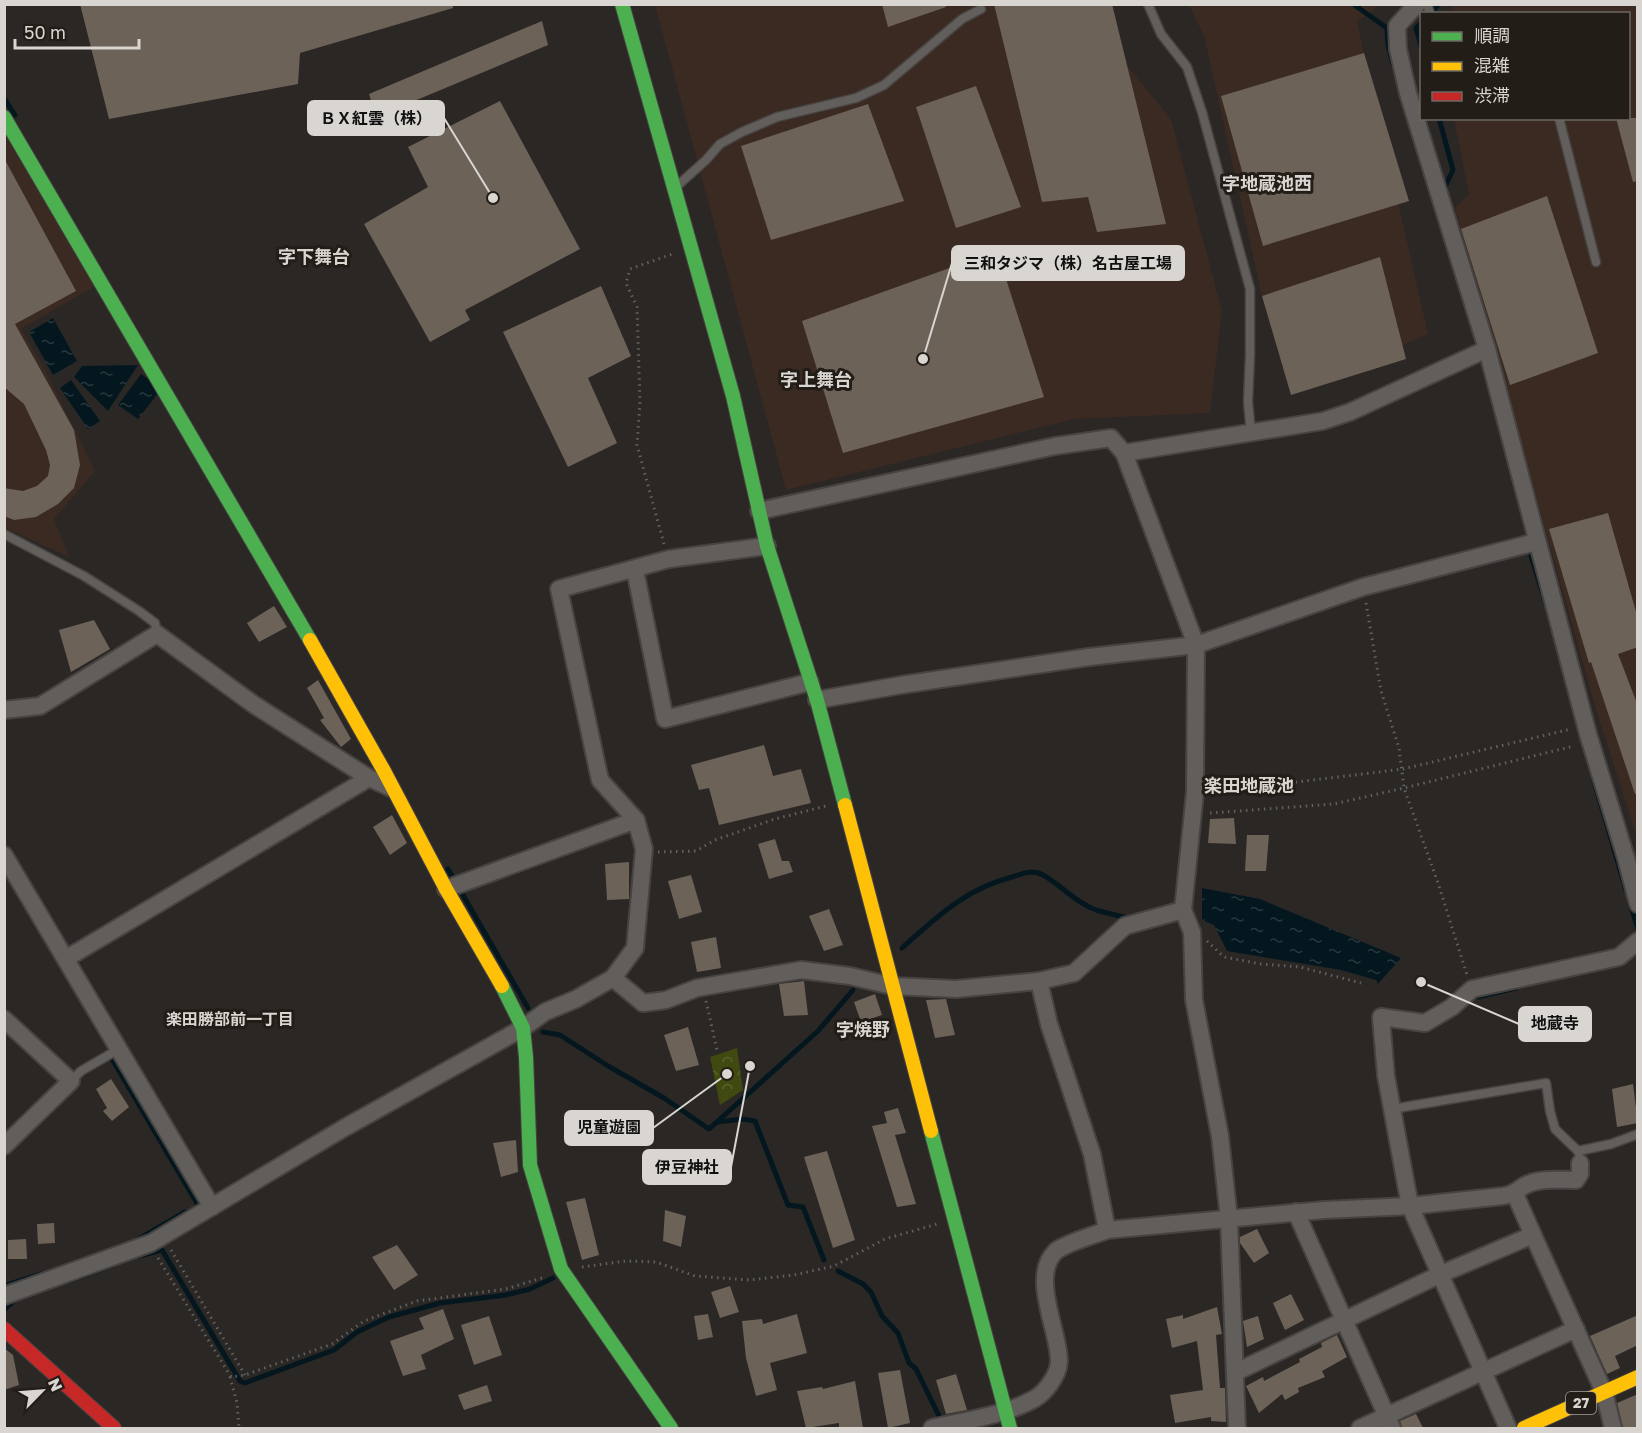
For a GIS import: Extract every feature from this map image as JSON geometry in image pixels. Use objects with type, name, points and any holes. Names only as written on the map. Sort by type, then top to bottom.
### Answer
[{"type":"street","points":[[622,4],[733,396],[768,546],[817,700],[1010,1428]]},
{"type":"street","points":[[1425,7],[1397,26],[1398,49],[1408,93],[1486,349],[1587,734],[1638,904]]},
{"type":"street","points":[[4,117],[321,659],[384,771],[446,889],[500,982],[523,1028],[530,1165],[561,1269],[671,1428]]},
{"type":"street","points":[[1124,453],[1323,421],[1350,412],[1486,349]]},
{"type":"street","points":[[759,511],[1055,446],[1111,438],[1124,453],[1196,645],[1195,792],[1183,910],[1192,932],[1194,1000],[1220,1136],[1229,1219],[1238,1428]]},
{"type":"street","points":[[817,700],[925,681],[1089,657],[1196,645],[1363,587],[1536,542]]},
{"type":"street","points":[[4,1296],[151,1243],[344,1128],[523,1028],[545,1012],[576,999],[613,978],[635,948],[644,849],[636,820],[600,780],[559,589],[669,559],[768,546]]},
{"type":"street","points":[[635,570],[665,719],[810,682]]},
{"type":"street","points":[[4,710],[40,706],[157,634],[253,704],[369,778],[391,788]]},
{"type":"street","points":[[67,958],[369,778]]},
{"type":"street","points":[[446,889],[636,820]]},
{"type":"street","points":[[4,855],[67,958],[212,1207]]},
{"type":"street","points":[[613,978],[643,1003],[666,1000],[703,987],[801,970],[850,976],[892,986],[956,989],[1039,981],[1074,973],[1125,926],[1183,910]]},
{"type":"street","points":[[1508,1428],[1410,1206],[1386,1076],[1381,1017],[1425,1023],[1452,1007],[1472,989],[1619,957],[1638,941]]},
{"type":"street","points":[[1039,981],[1049,1024],[1092,1154],[1107,1230]]},
{"type":"street","points":[[4,1019],[71,1081],[4,1146]]},
{"type":"street","points":[[932,1428],[1005,1410],[1034,1399],[1052,1382],[1059,1364],[1045,1294],[1047,1266],[1056,1251],[1107,1230],[1296,1212],[1410,1206],[1515,1194],[1526,1184],[1534,1182],[1576,1180],[1580,1174],[1579,1157]]},
{"type":"street","points":[[1515,1194],[1604,1392],[1613,1428]]},
{"type":"street","points":[[1296,1212],[1389,1422]]},
{"type":"street","points":[[1236,1372],[1441,1275],[1533,1235]]},
{"type":"street","points":[[4,1329],[114,1428]]},
{"type":"street","points":[[1360,1428],[1389,1422],[1484,1372],[1576,1329]]},
{"type":"street","name":"27","points":[[1526,1428],[1638,1377]]},
{"type":"lane","points":[[1148,4],[1161,34],[1187,67],[1202,112],[1250,289],[1248,402],[1251,433]]},
{"type":"lane","points":[[674,189],[720,144],[742,132],[777,117],[856,98],[884,85],[962,19],[981,9]]},
{"type":"lane","points":[[1560,120],[1596,262]]},
{"type":"lane","points":[[4,534],[84,576],[139,610],[155,623],[157,634]]},
{"type":"lane","points":[[71,1081],[81,1071],[119,1049]]},
{"type":"lane","points":[[1392,1108],[1546,1083],[1555,1129],[1579,1157],[1638,1134]]},
{"type":"path","points":[[669,559],[637,445],[640,402],[637,307],[626,283],[630,269],[691,248]]},
{"type":"path","points":[[1363,587],[1381,691],[1399,748],[1404,788],[1472,989]]},
{"type":"path","points":[[1195,792],[1403,769],[1570,728],[1574,733]]},
{"type":"path","points":[[1192,814],[1334,804],[1577,745]]},
{"type":"path","points":[[644,849],[652,852],[696,851],[715,840],[774,819],[843,802]]},
{"type":"path","points":[[1192,932],[1211,943],[1224,957],[1261,964],[1300,967],[1361,983]]},
{"type":"path","points":[[703,987],[717,1050]]},
{"type":"path","points":[[231,1377],[245,1375],[332,1344],[364,1321],[417,1301],[506,1289],[538,1280],[561,1269],[626,1261],[656,1262],[695,1276],[718,1278],[749,1280],[794,1275],[834,1266],[885,1239],[953,1219]]},
{"type":"path","points":[[162,1235],[245,1375]]},
{"type":"path","points":[[158,1259],[231,1377],[237,1403],[239,1428]]},
{"type":"shaded area","points":[[655,5],[1100,5],[1116,52],[1171,119],[1222,311],[1210,413],[1075,419],[786,490]]},
{"type":"shaded area","points":[[1189,5],[1379,5],[1357,22],[1428,334],[1291,395],[1262,296],[1204,36]]},
{"type":"shaded area","points":[[1453,5],[1637,5],[1637,837],[1595,706],[1455,208],[1469,194],[1454,120],[1630,120],[1630,12],[1452,12]]},
{"type":"shaded area","points":[[4,133],[94,287],[21,329],[43,366],[95,471],[54,519],[69,557],[5,528]]},
{"type":"green space","points":[[737,1048],[743,1090],[720,1105],[710,1057]]},
{"type":"water","points":[[53,318],[77,361],[53,375],[29,332]]},
{"type":"water","points":[[138,365],[108,411],[74,377],[82,366]]},
{"type":"water","points":[[141,374],[162,388],[138,419],[118,405]]},
{"type":"water","points":[[71,380],[100,421],[88,429],[60,388]]},
{"type":"water","points":[[1202,888],[1260,899],[1401,958],[1378,984],[1376,980],[1341,970],[1227,951],[1214,925],[1202,920]]},
{"type":"building","points":[[80,4],[453,4],[453,8],[300,53],[298,84],[109,119]]},
{"type":"building","points":[[882,4],[945,4],[946,7],[888,27]]},
{"type":"building","points":[[994,4],[1112,4],[1166,224],[1097,232],[1088,197],[1042,202]]},
{"type":"building","points":[[542,21],[548,45],[376,117],[369,94]]},
{"type":"building","points":[[1364,53],[1409,201],[1263,246],[1221,96]]},
{"type":"building","points":[[976,86],[1021,207],[956,228],[916,107]]},
{"type":"building","points":[[500,101],[580,249],[465,310],[470,320],[430,342],[364,224],[428,187],[408,147]]},
{"type":"building","points":[[868,104],[904,201],[771,240],[741,146]]},
{"type":"building","points":[[1638,118],[1638,181],[1633,182],[1617,120]]},
{"type":"building","points":[[4,158],[76,291],[15,324],[74,430],[80,465],[74,488],[58,504],[36,517],[14,520],[4,516],[4,488],[23,491],[37,486],[48,476],[50,465],[46,450],[24,404],[4,387]]},
{"type":"building","points":[[1547,196],[1598,353],[1510,385],[1461,229]]},
{"type":"building","points":[[997,251],[1044,397],[843,453],[802,321]]},
{"type":"building","points":[[1380,257],[1406,359],[1291,395],[1262,296]]},
{"type":"building","points":[[601,286],[631,356],[588,378],[617,443],[568,467],[503,332]]},
{"type":"building","points":[[1608,513],[1638,619],[1638,647],[1618,654],[1638,706],[1638,794],[1635,794],[1591,662],[1589,663],[1549,529]]},
{"type":"building","points":[[274,606],[287,627],[259,642],[247,623]]},
{"type":"building","points":[[94,620],[110,649],[71,672],[59,630]]},
{"type":"building","points":[[318,680],[351,739],[341,747],[320,720],[324,718],[307,688]]},
{"type":"building","points":[[764,745],[773,776],[801,769],[811,803],[719,825],[709,788],[699,790],[691,765]]},
{"type":"building","points":[[392,815],[407,843],[390,855],[373,827]]},
{"type":"building","points":[[1234,818],[1236,844],[1208,843],[1210,819]]},
{"type":"building","points":[[1247,835],[1269,835],[1266,871],[1245,871]]},
{"type":"building","points":[[775,839],[782,861],[789,861],[793,872],[769,879],[758,844]]},
{"type":"building","points":[[629,862],[629,899],[607,900],[605,864]]},
{"type":"building","points":[[691,875],[702,912],[679,919],[668,881]]},
{"type":"building","points":[[829,909],[843,945],[824,951],[809,916]]},
{"type":"building","points":[[716,937],[721,968],[697,972],[691,942]]},
{"type":"building","points":[[804,981],[808,1015],[784,1016],[779,984]]},
{"type":"building","points":[[875,994],[882,1015],[861,1022],[854,1002]]},
{"type":"building","points":[[946,999],[955,1035],[935,1038],[926,1000]]},
{"type":"building","points":[[688,1027],[699,1065],[676,1071],[664,1035]]},
{"type":"building","points":[[111,1079],[129,1107],[112,1121],[103,1111],[107,1108],[96,1089]]},
{"type":"building","points":[[1633,1084],[1638,1123],[1617,1127],[1612,1089]]},
{"type":"building","points":[[898,1108],[906,1133],[895,1135],[916,1204],[897,1207],[872,1126],[887,1123],[884,1112]]},
{"type":"building","points":[[516,1140],[518,1172],[501,1177],[493,1143]]},
{"type":"building","points":[[827,1151],[855,1240],[833,1248],[804,1157]]},
{"type":"building","points":[[585,1198],[599,1255],[582,1260],[566,1202]]},
{"type":"building","points":[[665,1210],[686,1216],[681,1247],[663,1241]]},
{"type":"building","points":[[54,1223],[55,1243],[38,1244],[37,1224]]},
{"type":"building","points":[[1257,1229],[1269,1253],[1254,1263],[1240,1243],[1240,1237]]},
{"type":"building","points":[[26,1239],[27,1259],[8,1259],[8,1240]]},
{"type":"building","points":[[397,1245],[418,1275],[394,1290],[372,1257]]},
{"type":"building","points":[[730,1286],[739,1312],[720,1318],[711,1292]]},
{"type":"building","points":[[1291,1294],[1304,1320],[1285,1330],[1273,1303]]},
{"type":"building","points":[[1217,1307],[1222,1334],[1216,1335],[1220,1388],[1225,1388],[1226,1422],[1211,1421],[1211,1417],[1175,1423],[1170,1395],[1203,1390],[1197,1341],[1172,1348],[1166,1319],[1183,1315],[1183,1319]]},
{"type":"building","points":[[443,1309],[454,1339],[421,1355],[426,1369],[403,1376],[390,1341],[424,1329],[419,1318]]},
{"type":"building","points":[[708,1314],[713,1337],[698,1340],[694,1316]]},
{"type":"building","points":[[797,1314],[807,1353],[770,1363],[777,1390],[756,1396],[746,1358],[742,1321],[762,1319],[763,1324]]},
{"type":"building","points":[[1638,1315],[1638,1345],[1615,1356],[1620,1368],[1607,1374],[1590,1336]]},
{"type":"building","points":[[489,1316],[502,1355],[474,1365],[461,1325]]},
{"type":"building","points":[[1258,1316],[1264,1339],[1247,1347],[1243,1321]]},
{"type":"building","points":[[1337,1335],[1347,1357],[1322,1371],[1325,1377],[1298,1388],[1299,1392],[1285,1400],[1282,1394],[1259,1413],[1246,1386],[1263,1377],[1264,1381],[1300,1362],[1299,1359],[1322,1347],[1321,1343]]},
{"type":"building","points":[[4,1348],[13,1355],[19,1385],[4,1390]]},
{"type":"building","points":[[900,1370],[910,1423],[888,1428],[878,1373]]},
{"type":"building","points":[[956,1374],[967,1410],[946,1414],[936,1380]]},
{"type":"building","points":[[855,1381],[863,1428],[839,1428],[839,1423],[806,1428],[797,1391],[822,1387],[823,1389]]},
{"type":"building","points":[[487,1385],[492,1401],[464,1410],[458,1395]]},
{"type":"building","points":[[1638,1394],[1638,1428],[1623,1428],[1617,1403]]},
{"type":"building","points":[[1416,1414],[1423,1428],[1402,1428],[1400,1421]]},
{"type":"waterway","points":[[1353,4],[1387,28],[1388,45],[1393,64]]},
{"type":"waterway","points":[[1432,12],[1439,4]]},
{"type":"waterway","points":[[1420,24],[1416,28],[1420,42]]},
{"type":"waterway","points":[[4,98],[15,115]]},
{"type":"waterway","points":[[1440,120],[1453,170],[1445,187]]},
{"type":"waterway","points":[[1531,556],[1546,604]]},
{"type":"waterway","points":[[1594,781],[1626,890]]},
{"type":"waterway","points":[[448,869],[528,1008]]},
{"type":"waterway","points":[[902,948],[940,915],[966,897],[995,882],[1027,873],[1035,872],[1043,875],[1089,907],[1127,918]]},
{"type":"waterway","points":[[1630,904],[1638,929]]},
{"type":"waterway","points":[[1478,997],[1516,988]]},
{"type":"waterway","points":[[543,1032],[560,1035],[664,1098],[709,1129],[818,1031],[853,990]]},
{"type":"waterway","points":[[112,1059],[198,1205]]},
{"type":"waterway","points":[[717,1122],[743,1119],[755,1121],[788,1205],[803,1207],[824,1260]]},
{"type":"waterway","points":[[137,1240],[185,1212]]},
{"type":"waterway","points":[[139,1256],[162,1250],[240,1381],[245,1383],[334,1350],[357,1332],[389,1317],[440,1303],[506,1295],[530,1289],[553,1278]]},
{"type":"waterway","points":[[69,1281],[113,1265]]},
{"type":"waterway","points":[[838,1271],[863,1284],[871,1292],[882,1316],[898,1333],[909,1363],[916,1369],[940,1418]]},
{"type":"waterway","points":[[4,1286],[41,1274]]},
{"type":"waterway","points":[[4,1310],[17,1298]]},
{"type":"traffic: fast","points":[[622,4],[733,396],[767,546],[817,700],[845,805]]},
{"type":"traffic: fast","points":[[4,117],[310,640]]},
{"type":"traffic: fast","points":[[502,986],[523,1028],[530,1165],[561,1269],[671,1428]]},
{"type":"traffic: fast","points":[[931,1131],[1010,1428]]},
{"type":"traffic: slow","points":[[310,640],[384,771],[446,889],[502,986]]},
{"type":"traffic: slow","points":[[845,805],[931,1131]]},
{"type":"traffic: slow","points":[[1524,1428],[1638,1377]]},
{"type":"traffic: jam","points":[[4,1329],[114,1428]]},
{"type":"place","name":"ＢＸ紅雲（株）","points":[[493,198]]},
{"type":"place","name":"三和タジマ（株）名古屋工場","points":[[923,359]]},
{"type":"place","name":"地蔵寺","points":[[1421,982]]},
{"type":"place","name":"伊豆神社","points":[[750,1066]]},
{"type":"place","name":"児童遊園","points":[[727,1074]]},
{"type":"district","name":"字地蔵池西","points":[[1267,184]]},
{"type":"district","name":"字下舞台","points":[[314,257]]},
{"type":"district","name":"字上舞台","points":[[816,380]]},
{"type":"district","name":"楽田地蔵池","points":[[1249,786]]},
{"type":"district","name":"楽田勝部前一丁目","points":[[230,1019]]},
{"type":"district","name":"字焼野","points":[[863,1030]]}]
